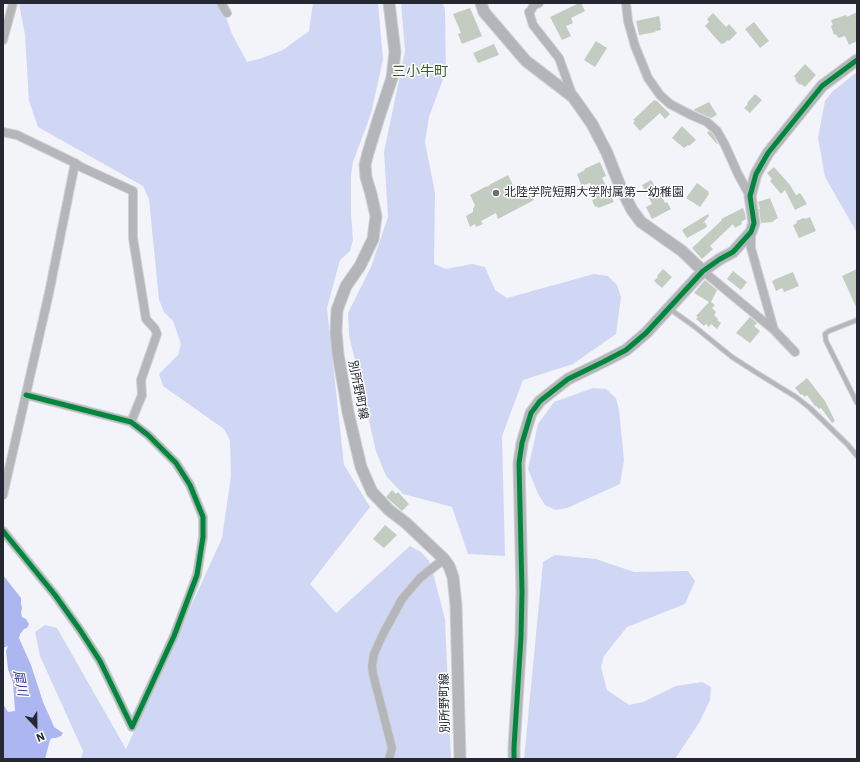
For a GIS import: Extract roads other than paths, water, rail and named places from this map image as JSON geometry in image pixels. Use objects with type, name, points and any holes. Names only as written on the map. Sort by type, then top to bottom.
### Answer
[{"type":"street","points":[[3,40],[13,3]]},
{"type":"street","points":[[221,3],[227,13]]},
{"type":"street","name":"別所野町線","points":[[389,3],[395,52],[392,78],[365,165],[366,177],[372,194],[376,216],[373,239],[360,266],[346,286],[337,310],[336,332],[338,354],[348,412],[361,468],[372,492],[389,510],[406,523],[444,559],[449,566],[453,577],[456,605],[460,759]]},
{"type":"street","points":[[481,3],[484,12],[526,61],[573,97]]},
{"type":"street","points":[[539,3],[534,5],[530,12],[528,12],[533,25],[559,58],[573,97],[592,124],[607,153],[620,186],[632,210],[641,222],[682,251],[703,271],[774,330],[795,352]]},
{"type":"street","points":[[626,3],[628,21],[635,46],[648,78],[660,95],[670,104],[707,122],[717,131],[750,196],[754,223],[751,232],[751,248],[774,330]]},
{"type":"street","points":[[750,196],[756,174],[768,153],[822,86],[857,60]]},
{"type":"street","points":[[3,132],[17,135],[133,191],[133,238],[146,319],[155,329],[157,334],[141,380],[142,395],[131,422]]},
{"type":"street","points":[[3,495],[49,293],[75,163]]},
{"type":"street","points":[[514,759],[522,592],[519,463],[522,442],[531,413],[540,400],[568,379],[626,350],[646,333],[703,271],[733,252],[751,232]]},
{"type":"street","points":[[3,531],[55,595],[80,630],[100,661],[132,727],[174,636],[197,575],[203,537],[203,517],[190,485],[176,463],[148,435],[131,422],[26,395]]},
{"type":"street","points":[[389,759],[392,748],[373,674],[372,666],[374,654],[402,598],[420,578],[444,559]]},
{"type":"lane","points":[[669,308],[695,326],[732,357],[796,396],[848,445],[857,456]]},
{"type":"lane","points":[[857,320],[825,334],[826,341],[857,404]]},
{"type":"water","name":"犀川","points":[[3,575],[21,598],[22,617],[26,619],[29,624],[20,634],[19,638],[31,665],[43,702],[54,727],[63,733],[61,736],[50,740],[45,759],[3,759],[3,704],[8,712],[15,711],[13,683],[8,669],[6,651],[8,646],[3,648]]},
{"type":"place","name":"北陸学院短期大学附属第一幼稚園","points":[[496,193]]},
{"type":"district","name":"三小牛町","points":[[420,72]]}]
